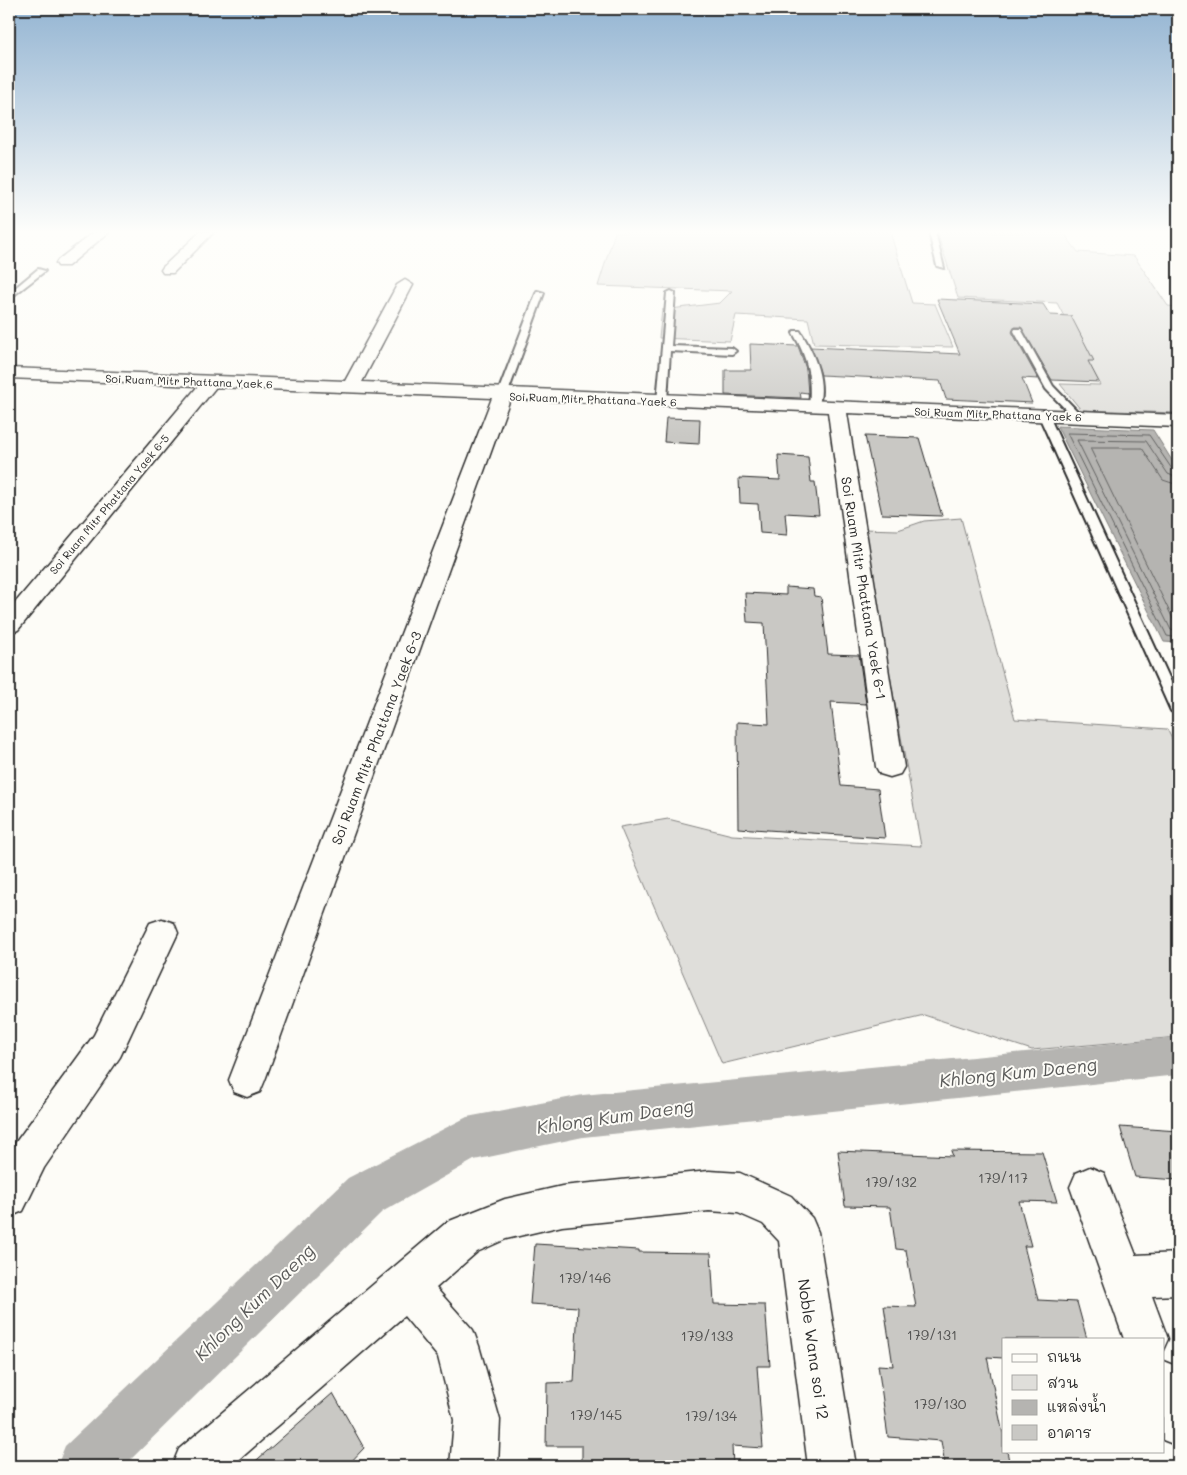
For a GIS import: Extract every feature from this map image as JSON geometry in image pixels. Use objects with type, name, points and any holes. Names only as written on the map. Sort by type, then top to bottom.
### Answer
[{"type":"street","points":[[350,388],[397,301]]},
{"type":"street","name":"Soi Ruam Mitr Phattana Yaek 6","points":[[9,373],[837,409],[1178,421]]},
{"type":"street","name":"Soi Ruam Mitr Phattana Yaek 6-5","points":[[9,625],[210,383]]},
{"type":"street","name":"Soi Ruam Mitr Phattana Yaek 6-3","points":[[247,1080],[502,395]]},
{"type":"street","name":"Soi Ruam Mitr Phattana Yaek 6-1","points":[[837,409],[890,767]]},
{"type":"street","points":[[9,1197],[30,1154],[107,1046],[162,933]]},
{"type":"street","points":[[1090,1187],[1146,1338]]},
{"type":"street","name":"Noble Wana soi 12","points":[[407,1286],[462,1237],[505,1219],[562,1206],[709,1191],[740,1193],[777,1210],[798,1232],[832,1466]]},
{"type":"street","points":[[1123,1277],[1178,1274]]},
{"type":"street","points":[[196,1466],[407,1286],[457,1346],[477,1420],[474,1466]]},
{"type":"street","points":[[1164,1387],[1178,1423]]},
{"type":"lane","points":[[502,395],[537,301]]},
{"type":"lane","points":[[662,401],[670,301]]},
{"type":"lane","points":[[1018,331],[1050,387],[1078,417]]},
{"type":"lane","points":[[797,334],[810,353],[814,367],[816,385],[814,408]]},
{"type":"lane","points":[[667,348],[732,351]]},
{"type":"lane","points":[[1044,416],[1178,711]]},
{"type":"green space","points":[[722,301],[911,301],[912,303],[935,304],[953,347],[814,344],[808,319],[736,315],[730,341],[659,338],[662,310],[720,303]]},
{"type":"green space","points":[[1014,301],[1164,301],[1168,306],[1178,307],[1178,413],[1081,410],[1060,384],[1100,385],[1057,303]]},
{"type":"green space","points":[[961,518],[1015,719],[1167,729],[1178,751],[1178,1037],[1032,1050],[924,1015],[722,1064],[620,827],[668,819],[732,835],[921,846],[863,529],[898,530],[924,521]]},
{"type":"water","points":[[1057,426],[1153,430],[1178,470],[1178,643],[1164,642]]},
{"type":"building","points":[[938,301],[1043,304],[1050,315],[1071,316],[1094,361],[1088,361],[1099,382],[1052,380],[1021,327],[1015,327],[1012,332],[1038,379],[1022,378],[1032,403],[946,399],[940,381],[821,375],[811,347],[960,354]]},
{"type":"building","points":[[750,344],[798,346],[806,369],[808,393],[800,392],[801,398],[725,395],[725,370],[751,370]]},
{"type":"building","points":[[666,418],[700,419],[699,444],[664,442]]},
{"type":"building","points":[[865,436],[919,438],[942,516],[882,514]]},
{"type":"building","points":[[778,455],[808,457],[811,482],[815,482],[819,515],[785,513],[787,535],[760,533],[758,504],[740,503],[739,478],[780,480]]},
{"type":"building","points":[[786,587],[813,589],[814,596],[821,597],[828,654],[859,655],[866,704],[831,702],[841,786],[878,789],[885,838],[738,828],[737,722],[769,724],[764,623],[747,622],[745,593],[786,595]]},
{"type":"building","points":[[1120,1127],[1178,1131],[1178,1180],[1135,1177]]},
{"type":"building","points":[[838,1151],[953,1156],[951,1151],[1042,1152],[1057,1202],[1019,1201],[1031,1246],[1024,1246],[1038,1300],[1077,1302],[1087,1338],[1002,1338],[1002,1358],[987,1357],[1002,1429],[1002,1452],[1007,1452],[1010,1466],[945,1466],[941,1441],[888,1437],[878,1365],[893,1366],[884,1306],[916,1307],[906,1250],[896,1249],[890,1207],[845,1206]]},
{"type":"building","points":[[535,1244],[639,1250],[639,1252],[711,1253],[714,1304],[765,1305],[770,1366],[757,1366],[763,1448],[732,1446],[733,1466],[582,1466],[582,1446],[546,1446],[547,1383],[574,1382],[578,1307],[530,1304]]},
{"type":"building","points":[[333,1393],[364,1448],[347,1466],[250,1466]]},
{"type":"waterway","name":"Khlong Kum Daeng","points":[[85,1466],[365,1195],[467,1139],[583,1116],[1178,1056]]}]
